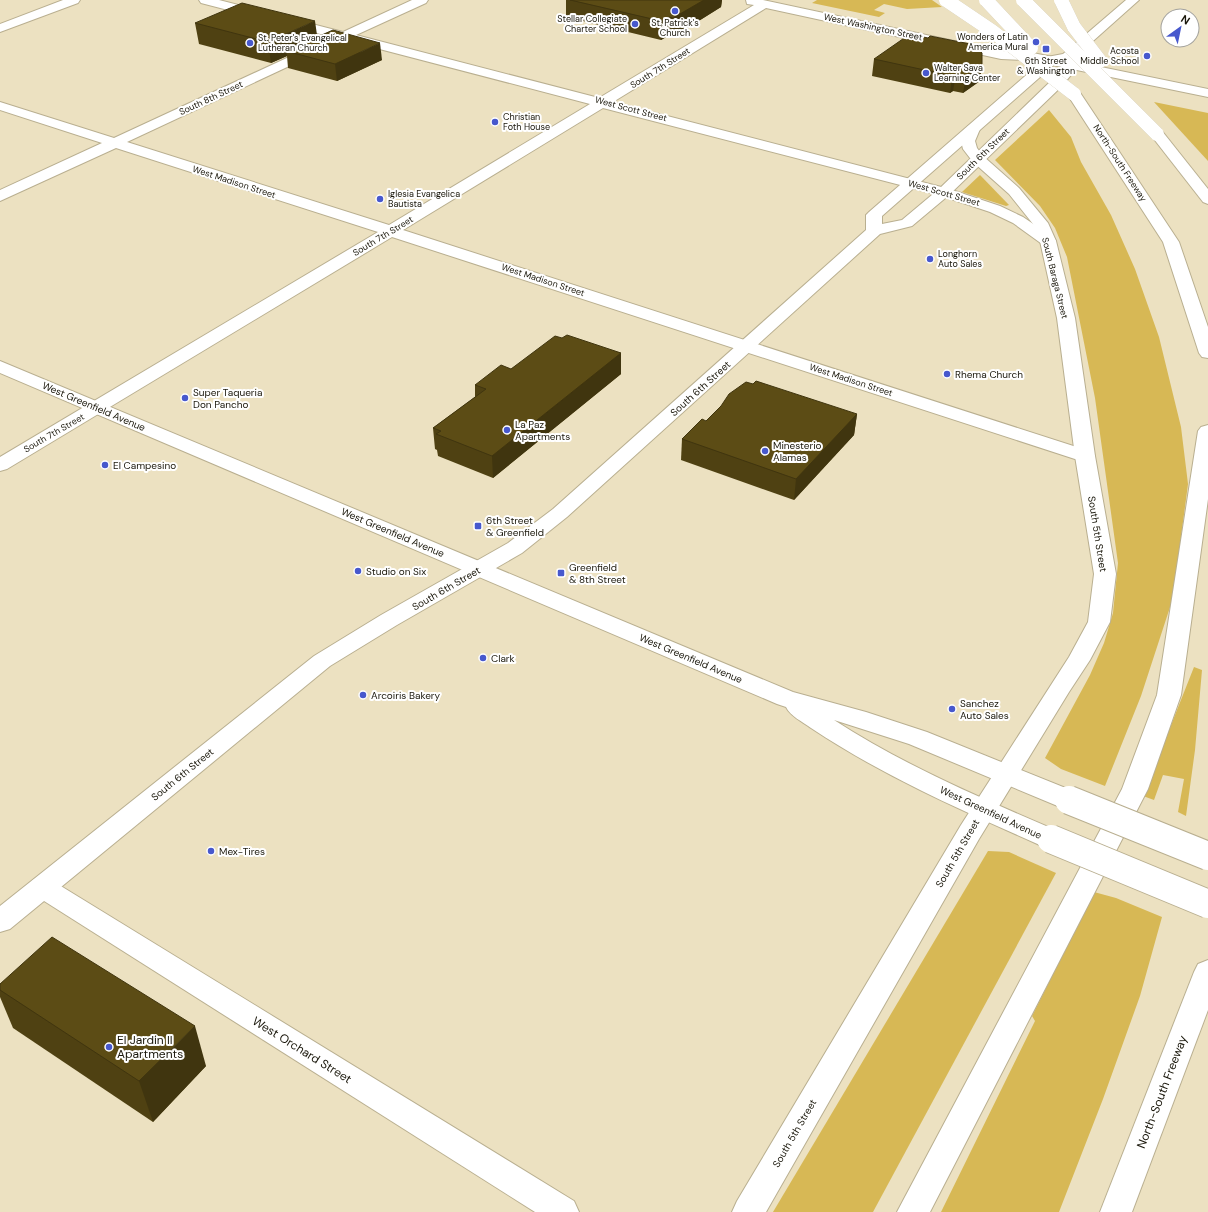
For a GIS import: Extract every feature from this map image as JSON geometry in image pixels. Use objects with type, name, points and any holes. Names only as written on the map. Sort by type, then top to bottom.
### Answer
[{"type":"main road","points":[[0,28],[74,0]]},
{"type":"main road","name":"West Scott Street","points":[[205,0],[604,102],[944,192],[995,209],[1018,220],[1048,241]]},
{"type":"main road","name":"South 8th Street","points":[[0,196],[422,0]]},
{"type":"main road","name":"West Washington Street","points":[[746,0],[1001,55],[1028,56],[1052,60]]},
{"type":"main road","points":[[946,0],[992,31],[1074,94]]},
{"type":"main road","name":"North-South Freeway","points":[[986,0],[1074,94],[1172,242],[1208,354]]},
{"type":"main road","points":[[1023,0],[1157,134]]},
{"type":"main road","points":[[1061,0],[1074,26],[1208,199]]},
{"type":"main road","name":"South 6th Street","points":[[0,921],[322,661],[389,620],[515,548],[560,513],[874,232],[907,223],[944,192],[978,159],[1132,0]]},
{"type":"main road","name":"South 7th Street","points":[[0,465],[97,408],[764,4]]},
{"type":"main road","name":"West Washington Street","points":[[1001,55],[1018,64],[1040,70],[1068,66],[1208,93]]},
{"type":"main road","name":"South 6th Street","points":[[874,232],[874,214],[1040,70],[1052,60],[1068,66]]},
{"type":"main road","name":"West Washington Street","points":[[1068,66],[1208,106]]},
{"type":"main road","name":"West Madison Street","points":[[0,106],[1085,456]]},
{"type":"main road","name":"South Baraga Street","points":[[973,128],[968,141],[970,149],[978,159],[1014,191],[1040,223],[1048,241],[1066,318],[1085,456]]},
{"type":"main road","name":"West Greenfield Avenue","points":[[0,366],[785,698],[858,718],[918,738],[1208,856]]},
{"type":"main road","points":[[913,1212],[1134,789],[1169,695],[1208,431]]},
{"type":"main road","name":"South 5th Street","points":[[748,1212],[983,810],[1079,660],[1099,622],[1105,574],[1085,456]]},
{"type":"main road","name":"West Greenfield Avenue","points":[[785,698],[828,728],[951,795],[1051,839],[1208,904]]},
{"type":"main road","name":"West Orchard Street","points":[[42,887],[563,1212]]},
{"type":"main road","name":"North-South Freeway","points":[[1116,1212],[1208,972]]},
{"type":"shaded area","points":[[817,0],[932,0],[942,7],[907,9],[884,4],[874,10],[885,13],[879,17],[812,3]]},
{"type":"shaded area","points":[[1154,102],[1208,113],[1208,161]]},
{"type":"shaded area","points":[[1049,110],[1071,137],[1081,162],[1111,215],[1135,269],[1159,337],[1181,427],[1188,484],[1173,598],[1141,696],[1105,786],[1061,769],[1045,758],[1090,675],[1104,643],[1113,613],[1118,563],[1095,398],[1067,257],[1055,228],[1040,206],[995,160]]},
{"type":"shaded area","points":[[980,175],[1009,205],[1006,206],[962,192]]},
{"type":"shaded area","points":[[1194,667],[1202,670],[1195,750],[1186,816],[1178,812],[1184,779],[1163,775],[1154,800],[1143,796]]},
{"type":"shaded area","points":[[988,851],[1009,852],[1056,873],[873,1212],[773,1212]]},
{"type":"shaded area","points":[[1094,892],[1116,898],[1162,917],[1140,996],[1103,1099],[1059,1212],[941,1212],[1035,1021],[1032,1016]]},
{"type":"building","name":"St. Patrick's Church","points":[[570,0],[704,0],[673,18],[669,17],[661,21]]},
{"type":"building","points":[[242,3],[315,21],[268,42],[195,23]]},
{"type":"building","points":[[333,30],[380,43],[335,64],[286,51]]},
{"type":"building","points":[[910,34],[928,38],[930,36],[975,45],[982,53],[982,64],[966,76],[956,74],[952,76],[874,59]]},
{"type":"building","name":"La Paz Apartments","points":[[567,335],[621,353],[492,456],[436,434],[441,431],[433,428],[486,389],[475,385],[501,365],[511,369],[555,336],[562,338]]},
{"type":"building","name":"Minesterio Alamas","points":[[756,381],[857,414],[796,479],[682,439],[702,419],[706,421],[721,406],[729,394],[746,382],[753,384]]},
{"type":"building","points":[[52,937],[195,1026],[139,1081],[0,990],[0,984]]},
{"type":"place","name":"St. Patrick's Church","points":[[675,11]]},
{"type":"place","name":"Stellar Collegiate Charter School","points":[[635,24]]},
{"type":"place","name":"Wonders of Latin America Mural","points":[[1036,42]]},
{"type":"place","name":"St. Peter's Evangelical Lutheran Church","points":[[250,43]]},
{"type":"place","name":"6th Street & Washington","points":[[1046,49]]},
{"type":"place","name":"Acosta Middle School","points":[[1147,56]]},
{"type":"place","name":"Walter Sava Learning Center","points":[[926,73]]},
{"type":"place","name":"Christian Foth House","points":[[495,122]]},
{"type":"place","name":"Iglesia Evangelica Bautista","points":[[380,199]]},
{"type":"place","name":"Longhorn Auto Sales","points":[[930,259]]},
{"type":"place","name":"Rhema Church","points":[[947,374]]},
{"type":"place","name":"Super Taqueria Don Pancho","points":[[185,398]]},
{"type":"place","name":"La Paz Apartments","points":[[507,430]]},
{"type":"place","name":"Minesterio Alamas","points":[[765,451]]},
{"type":"place","name":"El Campesino","points":[[105,465]]},
{"type":"place","name":"6th Street & Greenfield","points":[[478,526]]},
{"type":"place","name":"Studio on Six","points":[[358,571]]},
{"type":"place","name":"Greenfield & 8th Street","points":[[561,573]]},
{"type":"place","name":"Clark","points":[[483,658]]},
{"type":"place","name":"Arcoiris Bakery","points":[[363,695]]},
{"type":"place","name":"Sanchez Auto Sales","points":[[952,709]]},
{"type":"place","name":"Mex-Tires","points":[[211,851]]},
{"type":"place","name":"El Jardin II Apartments","points":[[109,1047]]}]
